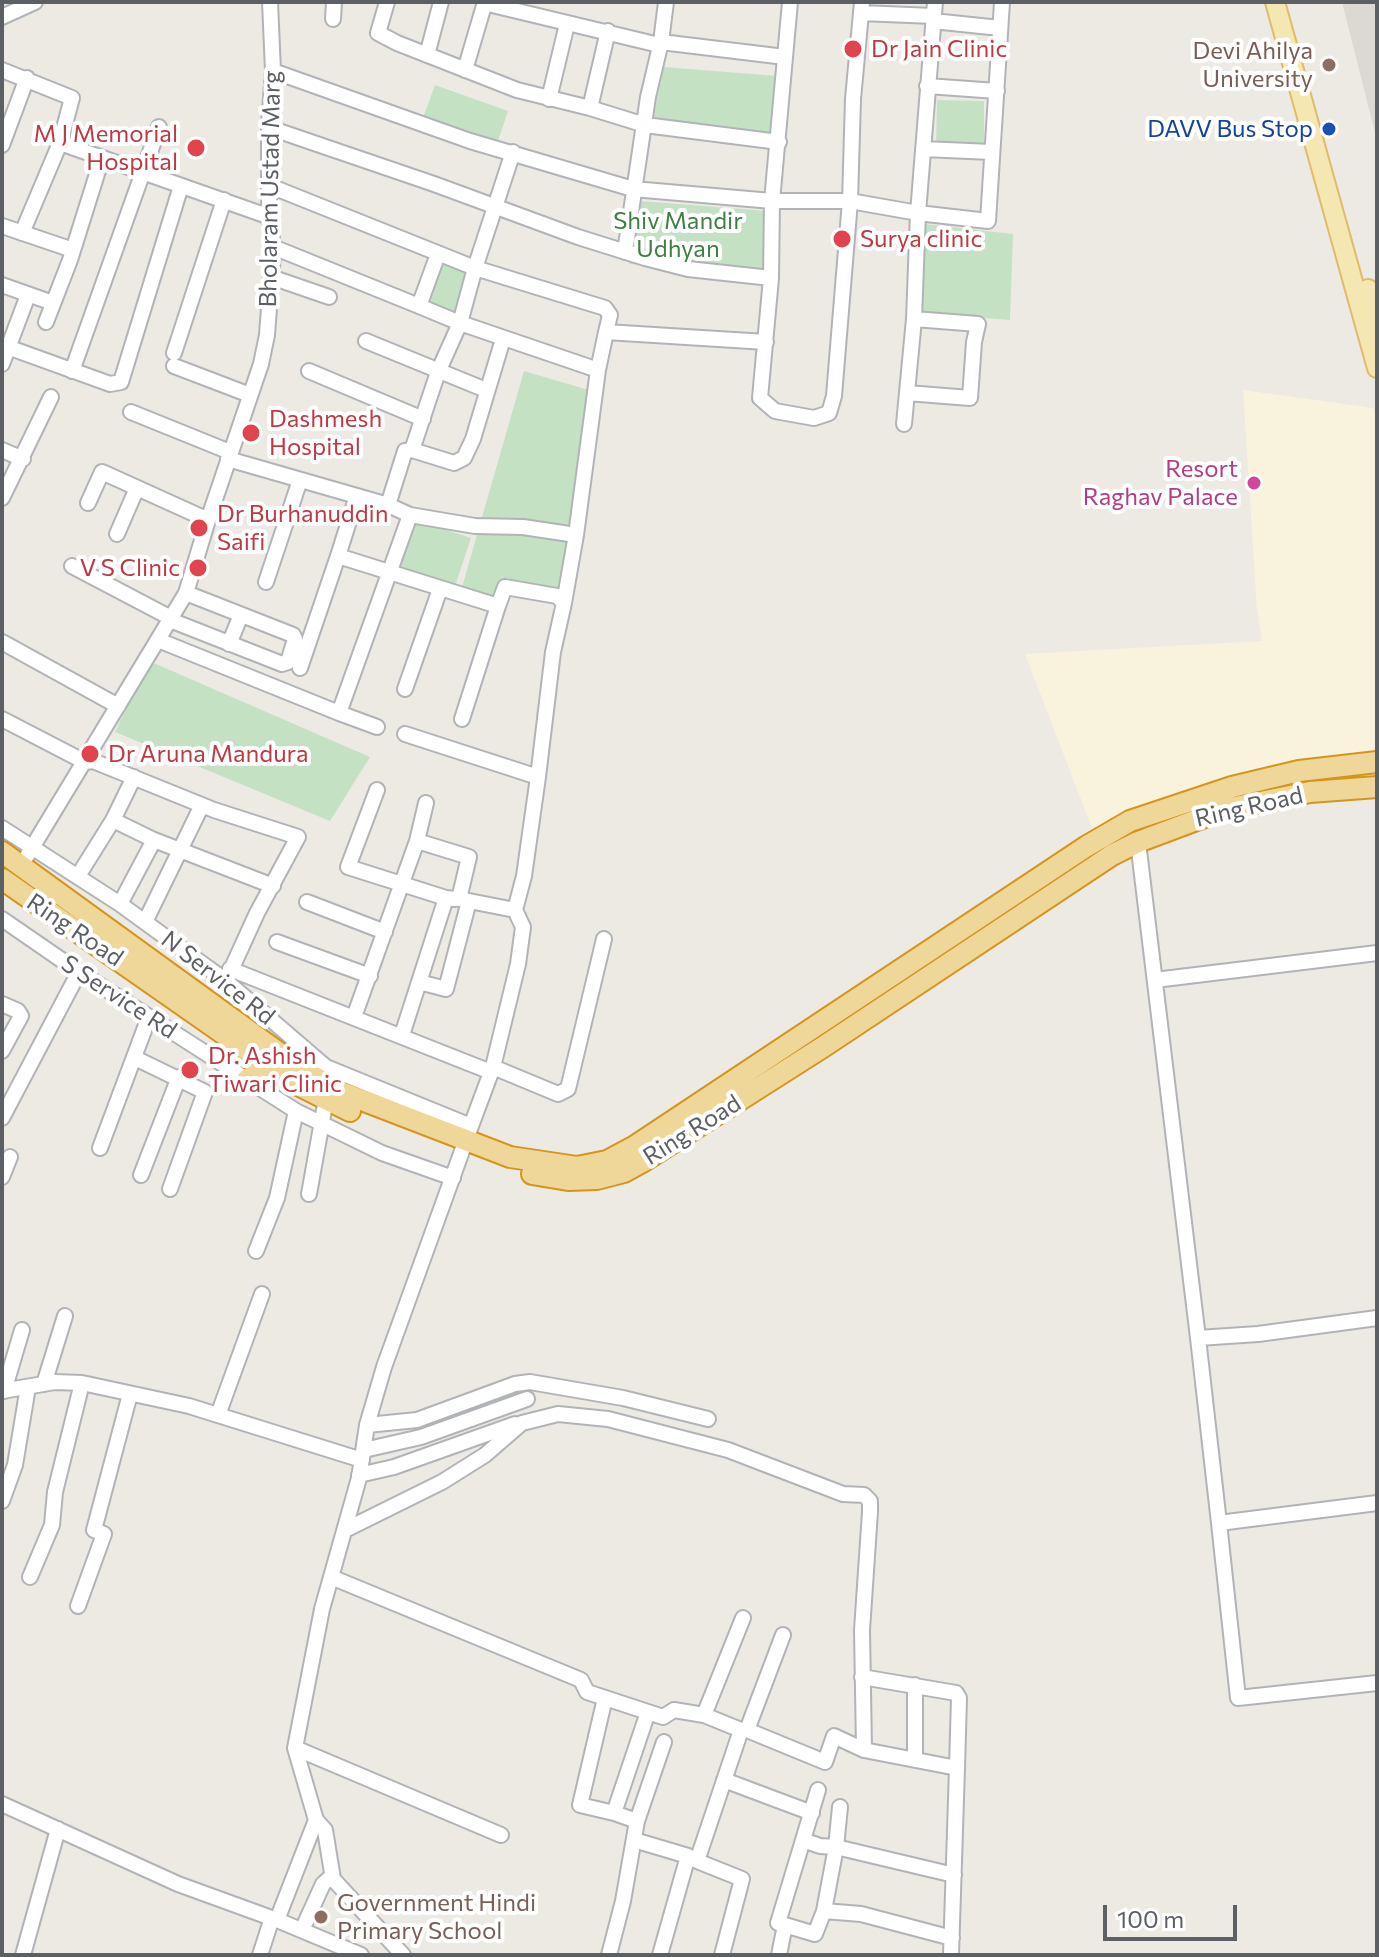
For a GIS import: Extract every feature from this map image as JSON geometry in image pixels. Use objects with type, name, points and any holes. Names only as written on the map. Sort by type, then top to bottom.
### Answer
[{"type":"highway","name":"Ring Road","points":[[7,871],[125,941],[304,1071],[341,1092],[510,1157],[577,1167],[607,1161],[635,1146],[1061,863],[1130,821],[1232,787],[1299,771],[1377,762]]},
{"type":"highway","name":"Ring Road","points":[[7,871],[294,1083],[326,1099],[466,1140],[525,1172],[568,1180],[597,1179],[624,1172],[823,1047],[1112,855],[1226,809],[1310,792],[1377,787]]},
{"type":"highway","points":[[247,1080],[268,1064]]},
{"type":"main road","points":[[1275,2],[1377,368]]},
{"type":"main road","points":[[1286,2],[1377,320]]},
{"type":"street","points":[[2,17],[35,2]]},
{"type":"street","name":"Bholaram Ustad Marg","points":[[7,871],[32,848],[186,593],[261,364],[267,335],[273,247],[270,217],[273,71],[270,2]]},
{"type":"street","points":[[333,19],[334,2]]},
{"type":"street","points":[[387,2],[378,33],[465,70],[549,99],[645,125],[779,142]]},
{"type":"street","points":[[427,55],[441,2]]},
{"type":"street","points":[[625,252],[666,2]]},
{"type":"street","points":[[790,2],[772,201],[771,278],[760,398],[775,411],[814,418],[829,413],[834,396],[850,201],[853,99],[861,7]]},
{"type":"street","points":[[845,2],[861,7],[934,13],[1000,28]]},
{"type":"street","points":[[273,71],[470,141],[633,189],[772,201],[850,201],[988,221],[1002,2]]},
{"type":"street","points":[[465,70],[484,3],[660,44],[785,57]]},
{"type":"street","points":[[904,424],[934,13]]},
{"type":"street","points":[[549,99],[567,24]]},
{"type":"street","points":[[590,108],[608,31]]},
{"type":"street","points":[[2,70],[72,98],[60,143],[22,233]]},
{"type":"street","points":[[2,145],[27,78]]},
{"type":"street","points":[[927,86],[997,91]]},
{"type":"street","points":[[72,371],[159,127]]},
{"type":"street","points":[[270,128],[625,252],[688,269],[771,278]]},
{"type":"street","points":[[60,143],[270,217]]},
{"type":"street","points":[[923,149],[992,152]]},
{"type":"street","points":[[412,450],[438,372],[460,323],[513,152]]},
{"type":"street","points":[[46,322],[102,158]]},
{"type":"street","points":[[6,346],[110,384],[121,382],[181,186]]},
{"type":"street","points":[[270,186],[475,268],[605,308],[610,315],[598,370],[576,535],[553,652],[524,876],[515,910],[523,927],[518,964],[492,1069],[384,1367],[367,1425],[362,1462],[322,1609],[295,1748],[316,1820],[325,1830],[332,1876],[403,1955]]},
{"type":"street","points":[[224,200],[174,360],[250,395]]},
{"type":"street","points":[[2,226],[73,250]]},
{"type":"street","points":[[273,247],[460,323],[598,370]]},
{"type":"street","points":[[419,306],[438,254]]},
{"type":"street","points":[[271,277],[329,297]]},
{"type":"street","points":[[2,285],[53,303]]},
{"type":"street","points":[[2,364],[6,346],[28,295]]},
{"type":"street","points":[[907,393],[970,398],[978,324],[914,319]]},
{"type":"street","points":[[606,332],[766,342]]},
{"type":"street","points":[[388,505],[405,451],[461,462],[473,439],[503,339]]},
{"type":"street","points":[[366,341],[486,390]]},
{"type":"street","points":[[309,371],[423,419]]},
{"type":"street","points":[[2,498],[51,397]]},
{"type":"street","points":[[131,412],[229,456],[388,505],[410,515],[475,526],[523,527],[576,535]]},
{"type":"street","points":[[2,450],[23,459]]},
{"type":"street","points":[[88,503],[102,472],[208,520]]},
{"type":"street","points":[[266,582],[300,480]]},
{"type":"street","points":[[117,534],[137,488]]},
{"type":"street","points":[[300,668],[357,496]]},
{"type":"street","points":[[339,713],[410,515]]},
{"type":"street","points":[[338,556],[498,606]]},
{"type":"street","points":[[72,566],[170,619],[282,664],[288,662],[295,637],[186,593]]},
{"type":"street","points":[[462,719],[505,587],[557,596],[564,603]]},
{"type":"street","points":[[405,689],[440,589]]},
{"type":"street","points":[[229,644],[241,615]]},
{"type":"street","points":[[158,640],[377,727]]},
{"type":"street","points":[[2,642],[118,706]]},
{"type":"street","points":[[2,719],[85,762],[93,761],[202,805],[298,837],[228,975],[354,1017],[558,1094],[568,1089],[604,939]]},
{"type":"street","points":[[405,734],[538,777]]},
{"type":"street","points":[[78,876],[113,820],[134,777]]},
{"type":"street","points":[[377,790],[348,867],[402,885],[515,910]]},
{"type":"street","points":[[354,1017],[417,841],[426,803]]},
{"type":"street","points":[[125,941],[143,921],[202,805]]},
{"type":"street","points":[[113,820],[154,840],[273,886]]},
{"type":"street","name":"N Service Rd","points":[[2,828],[228,975],[326,1067],[466,1140]]},
{"type":"street","points":[[120,904],[154,840]]},
{"type":"street","points":[[417,841],[469,857],[458,899],[446,989],[419,982]]},
{"type":"street","points":[[1138,842],[1238,1698],[1377,1683]]},
{"type":"street","points":[[402,1035],[419,982],[458,899]]},
{"type":"street","points":[[307,902],[385,932]]},
{"type":"street","name":"S Service Rd","points":[[2,919],[296,1111],[382,1153],[453,1178]]},
{"type":"street","points":[[277,942],[370,976]]},
{"type":"street","points":[[1155,980],[1377,953]]},
{"type":"street","points":[[2,1118],[79,972]]},
{"type":"street","points":[[2,1004],[18,1011],[21,1016],[2,1051]]},
{"type":"street","points":[[100,1148],[149,1017]]},
{"type":"street","points":[[135,1058],[203,1089],[205,1095],[170,1189]]},
{"type":"street","points":[[141,1175],[179,1077]]},
{"type":"street","points":[[2,1080],[17,1088]]},
{"type":"street","points":[[309,1194],[326,1099]]},
{"type":"street","points":[[256,1251],[277,1198],[296,1111]]},
{"type":"street","points":[[2,1177],[10,1157]]},
{"type":"street","points":[[218,1415],[262,1294]]},
{"type":"street","points":[[44,1384],[65,1316]]},
{"type":"street","points":[[1198,1338],[1258,1334],[1377,1318]]},
{"type":"street","points":[[22,1330],[3,1391],[44,1384],[82,1383],[218,1415],[362,1462],[394,1467],[522,1423],[571,1413],[608,1419],[728,1450],[843,1494],[864,1495],[870,1501],[862,1630],[864,1750]]},
{"type":"street","points":[[367,1425],[417,1420],[515,1384],[530,1382],[623,1398],[708,1419]]},
{"type":"street","points":[[30,1577],[52,1525],[53,1500],[82,1383]]},
{"type":"street","points":[[3,1496],[15,1465],[28,1387]]},
{"type":"street","points":[[78,1606],[104,1534],[94,1530],[130,1394]]},
{"type":"street","points":[[362,1462],[527,1399]]},
{"type":"street","points":[[345,1530],[442,1482],[485,1455],[522,1423]]},
{"type":"street","points":[[1219,1523],[1377,1503]]},
{"type":"street","points":[[331,1577],[581,1680],[587,1692],[663,1717],[674,1710],[704,1715],[825,1762],[834,1736],[864,1750],[957,1768]]},
{"type":"street","points":[[704,1715],[743,1618]]},
{"type":"street","points":[[660,1955],[692,1858],[783,1635]]},
{"type":"street","points":[[862,1677],[948,1690],[959,1698],[951,1955]]},
{"type":"street","points":[[915,1685],[915,1760]]},
{"type":"street","points":[[605,1698],[580,1805],[637,1821]]},
{"type":"street","points":[[614,1813],[648,1712]]},
{"type":"street","points":[[609,1955],[637,1821],[664,1742]]},
{"type":"street","points":[[295,1748],[501,1835]]},
{"type":"street","points":[[724,1780],[812,1813]]},
{"type":"street","points":[[818,1790],[778,1923],[815,1934],[824,1911],[840,1807]]},
{"type":"street","points":[[2,1804],[178,1884],[302,1930],[336,1949],[361,1955]]},
{"type":"street","points":[[260,1955],[316,1820]]},
{"type":"street","points":[[23,1955],[58,1829]]},
{"type":"street","points":[[634,1840],[692,1858],[742,1879],[722,1955]]},
{"type":"street","points":[[803,1840],[954,1875]]},
{"type":"street","points":[[302,1930],[323,1884],[332,1876]]},
{"type":"street","points":[[824,1911],[861,1914],[952,1938]]},
{"type":"street","points":[[779,1955],[785,1925]]},
{"type":"shaded area","points":[[1342,2],[1377,2],[1377,141]]},
{"type":"shaded area","points":[[1243,390],[1373,408],[1377,423],[1377,751],[1192,788],[1092,828],[1025,654],[1262,641],[1257,609]]},
{"type":"green space","points":[[664,67],[777,76],[773,132],[651,127]]},
{"type":"green space","points":[[435,85],[508,111],[497,144],[423,118]]},
{"type":"green space","points":[[937,100],[984,101],[984,149],[936,148]]},
{"type":"green space","name":"Shiv Mandir Udhyan","points":[[640,201],[767,211],[765,272],[629,264]]},
{"type":"green space","points":[[924,224],[1013,234],[1010,320],[917,313]]},
{"type":"green space","points":[[440,258],[472,269],[458,315],[426,305]]},
{"type":"green space","points":[[524,371],[592,391],[562,595],[507,582],[492,601],[460,594]]},
{"type":"green space","points":[[415,520],[471,538],[453,592],[399,574]]},
{"type":"green space","points":[[149,661],[370,757],[330,821],[115,732]]},
{"type":"place","name":"Dr Jain Clinic","points":[[853,49]]},
{"type":"place","name":"Devi Ahilya University","points":[[1329,65]]},
{"type":"place","name":"DAVV Bus Stop","points":[[1329,129]]},
{"type":"place","name":"M J Memorial Hospital","points":[[196,148]]},
{"type":"place","name":"Surya clinic","points":[[842,239]]},
{"type":"place","name":"Dashmesh Hospital","points":[[251,433]]},
{"type":"place","name":"Resort Raghav Palace","points":[[1254,483]]},
{"type":"place","name":"Dr Burhanuddin Saifi","points":[[199,528]]},
{"type":"place","name":"V S Clinic","points":[[198,568]]},
{"type":"place","name":"Dr Aruna Mandura","points":[[90,754]]},
{"type":"place","name":"Dr. Ashish Tiwari Clinic","points":[[190,1070]]},
{"type":"place","name":"Government Hindi Primary School","points":[[321,1917]]}]
